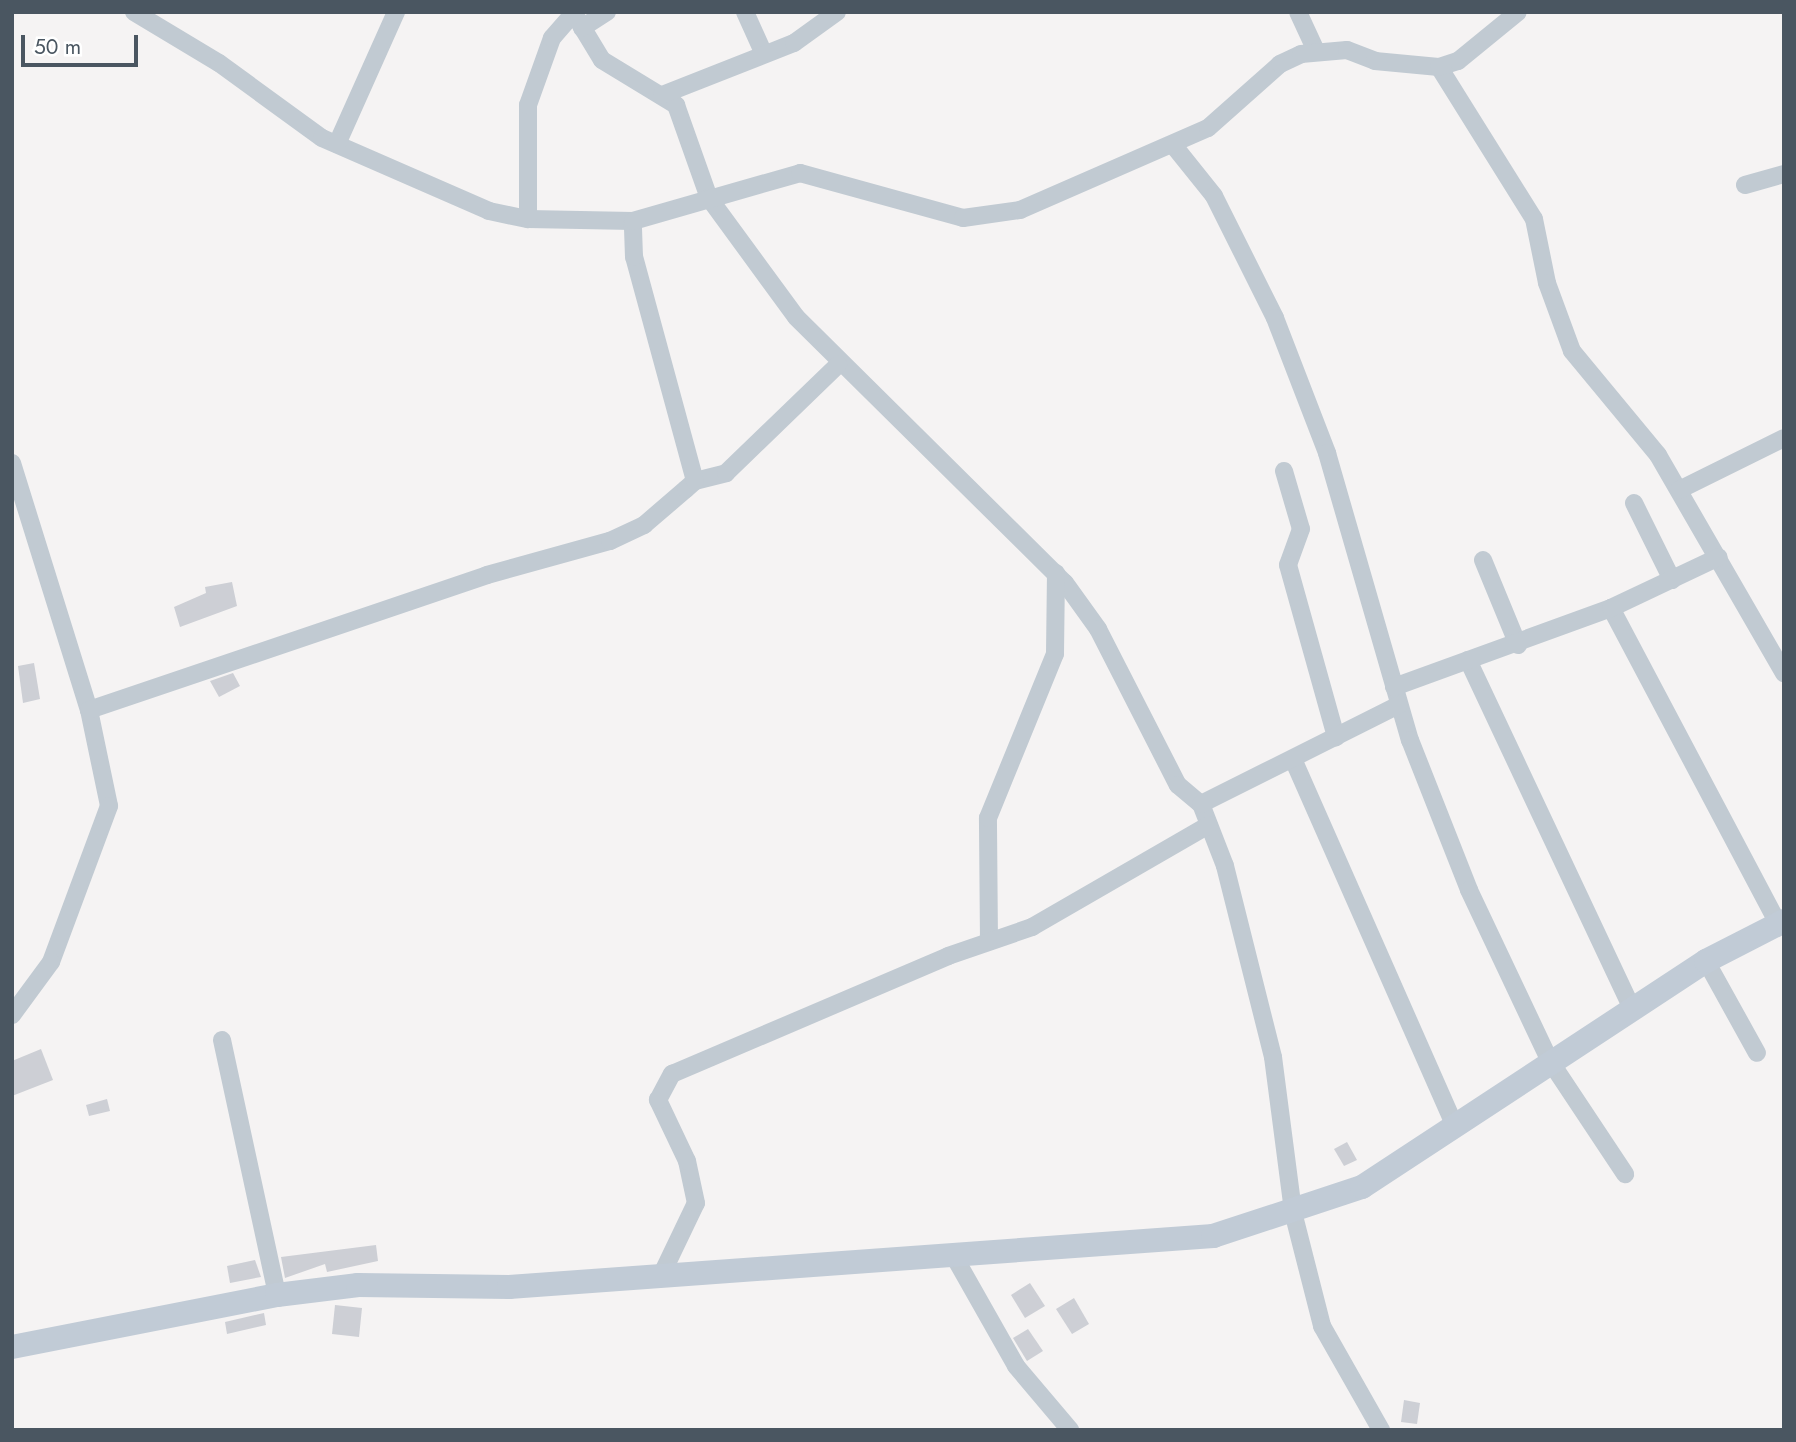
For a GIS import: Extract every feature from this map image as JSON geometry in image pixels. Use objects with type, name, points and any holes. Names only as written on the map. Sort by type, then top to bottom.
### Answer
[{"type":"street","points":[[134,12],[337,144],[489,211],[528,219],[633,221],[800,173],[925,211],[989,217],[1174,146],[1235,108],[1280,64],[1316,51],[1440,67],[1458,61],[1518,12]]},
{"type":"street","points":[[337,144],[396,12]]},
{"type":"street","points":[[528,219],[528,105],[552,38],[576,18],[607,12]]},
{"type":"street","points":[[745,12],[764,54]]},
{"type":"street","points":[[662,95],[764,54],[822,27],[837,12]]},
{"type":"street","points":[[1298,12],[1316,51]]},
{"type":"street","points":[[576,18],[602,60],[662,95],[686,122],[709,198],[838,365],[888,405],[1056,573],[1098,629],[1178,785],[1201,804],[1273,1057],[1293,1212],[1322,1326],[1381,1430]]},
{"type":"street","points":[[1440,67],[1534,219],[1572,351],[1679,490],[1784,673]]},
{"type":"street","points":[[1174,146],[1214,196],[1275,318],[1327,453],[1399,705],[1469,890],[1550,1060],[1625,1174]]},
{"type":"street","points":[[1745,185],[1784,174]]},
{"type":"street","points":[[633,221],[634,257],[695,481]]},
{"type":"street","points":[[89,710],[487,575],[610,541],[643,525],[695,481],[726,473],[838,365]]},
{"type":"street","points":[[1679,490],[1784,438]]},
{"type":"street","points":[[12,463],[89,710],[109,806],[51,962],[12,1015]]},
{"type":"street","points":[[1284,471],[1301,529],[1288,565],[1336,737]]},
{"type":"street","points":[[1634,503],[1672,580]]},
{"type":"street","points":[[1394,687],[1518,645],[1611,608],[1719,558]]},
{"type":"street","points":[[1483,560],[1518,645]]},
{"type":"street","points":[[989,941],[988,818],[1055,654],[1056,573]]},
{"type":"street","points":[[12,1347],[277,1295],[359,1285],[509,1287],[956,1258],[1213,1236],[1293,1212],[1362,1187],[1550,1060],[1706,961],[1781,923],[1611,608]]},
{"type":"street","points":[[1468,660],[1632,1008]]},
{"type":"street","points":[[1201,804],[1399,705]]},
{"type":"street","points":[[1293,759],[1454,1124]]},
{"type":"street","points":[[660,1278],[696,1203],[687,1161],[658,1100],[672,1074],[1061,912],[1209,825]]},
{"type":"street","points":[[1706,961],[1758,1053]]},
{"type":"street","points":[[222,1040],[277,1295]]},
{"type":"street","points":[[956,1258],[1016,1366],[1070,1430]]},
{"type":"building","points":[[232,582],[237,606],[180,627],[174,607],[206,593],[205,587]]},
{"type":"building","points":[[34,663],[40,699],[23,703],[18,666]]},
{"type":"building","points":[[233,673],[240,686],[219,697],[210,681]]},
{"type":"building","points":[[41,1049],[53,1080],[12,1096],[12,1061]]},
{"type":"building","points":[[107,1099],[110,1111],[89,1116],[86,1105]]},
{"type":"building","points":[[1347,1142],[1357,1160],[1344,1166],[1334,1149]]},
{"type":"building","points":[[376,1245],[378,1261],[327,1272],[325,1264],[285,1278],[281,1257]]},
{"type":"building","points":[[255,1260],[261,1277],[230,1283],[227,1266]]},
{"type":"building","points":[[1030,1283],[1045,1306],[1025,1318],[1011,1295]]},
{"type":"building","points":[[1074,1298],[1089,1324],[1072,1334],[1056,1309]]},
{"type":"building","points":[[335,1305],[362,1308],[359,1337],[332,1334]]},
{"type":"building","points":[[264,1313],[266,1325],[227,1334],[225,1322]]},
{"type":"building","points":[[1028,1329],[1043,1351],[1027,1361],[1013,1338]]},
{"type":"building","points":[[1404,1400],[1420,1403],[1417,1424],[1401,1422]]}]
